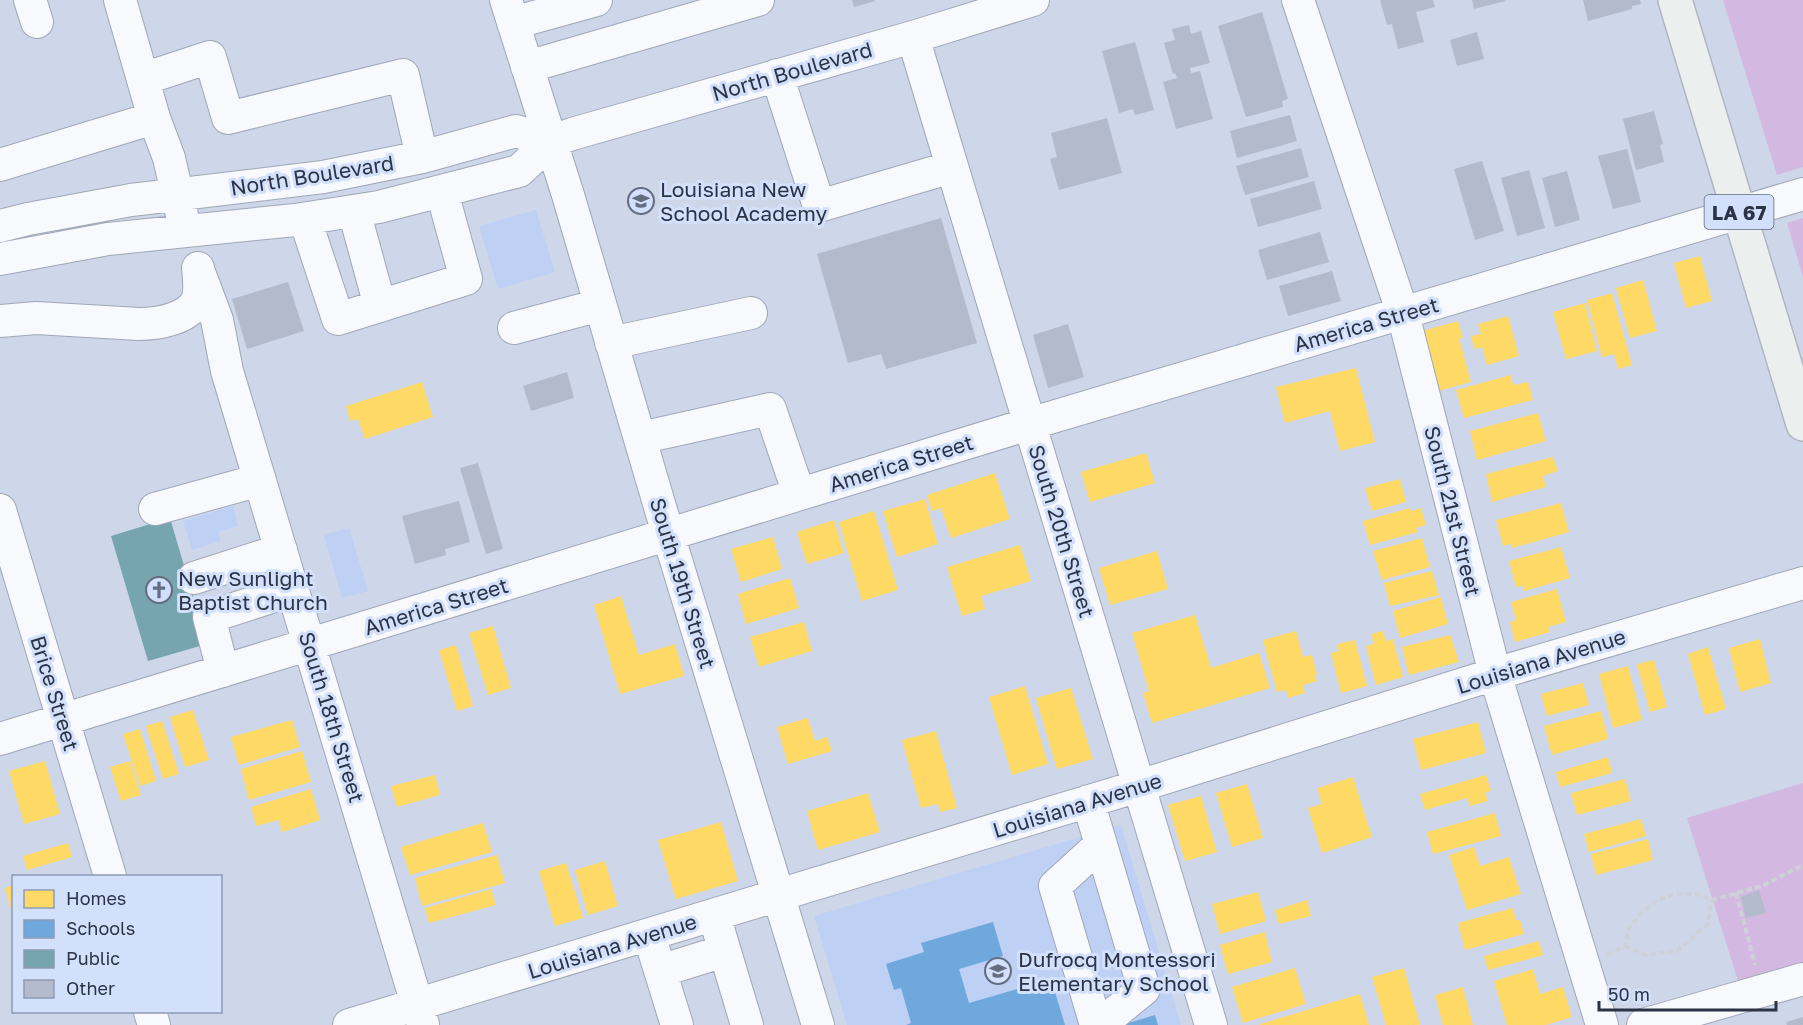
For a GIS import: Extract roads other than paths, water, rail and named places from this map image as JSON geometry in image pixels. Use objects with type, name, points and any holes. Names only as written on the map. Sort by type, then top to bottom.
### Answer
[{"type":"main road","name":"LA 67","points":[[1675,0],[1803,424]]},
{"type":"street","points":[[0,321],[36,318],[150,324],[173,318],[188,310],[198,297],[199,272],[195,255],[176,194],[169,158],[154,118],[120,0]]},
{"type":"street","points":[[509,12],[596,0]]},
{"type":"street","points":[[527,67],[758,0]]},
{"type":"street","name":"North Boulevard","points":[[0,259],[97,240],[305,219],[442,192],[519,171],[550,142],[913,37],[970,9],[1033,0]]},
{"type":"street","name":"South 21st Street","points":[[1298,0],[1403,314],[1495,674],[1602,1025]]},
{"type":"street","name":"South 19th Street","points":[[509,12],[818,1025]]},
{"type":"street","name":"South 20th Street","points":[[913,37],[1211,1025]]},
{"type":"street","points":[[143,79],[210,57],[228,118],[403,75],[422,157]]},
{"type":"street","points":[[777,75],[819,206],[952,167]]},
{"type":"street","points":[[0,165],[154,118]]},
{"type":"street","name":"North Boulevard","points":[[0,226],[86,208],[176,194],[323,177],[422,157],[516,131],[550,142]]},
{"type":"street","points":[[305,219],[339,319],[466,279],[442,192]]},
{"type":"street","name":"America Street","points":[[0,739],[1029,424],[1803,194]]},
{"type":"street","points":[[354,211],[380,306]]},
{"type":"street","name":"South 18th Street","points":[[199,272],[217,320],[227,371],[421,1015]]},
{"type":"street","points":[[514,328],[600,305]]},
{"type":"street","points":[[611,343],[751,313]]},
{"type":"street","points":[[640,438],[770,409],[799,494]]},
{"type":"street","points":[[154,509],[260,480]]},
{"type":"street","name":"Brice Street","points":[[0,510],[110,875]]},
{"type":"street","points":[[194,578],[281,550]]},
{"type":"street","name":"Louisiana Avenue","points":[[350,1025],[421,1015],[649,935],[1139,786],[1495,674],[1803,583]]},
{"type":"street","points":[[223,671],[209,617],[293,590]]},
{"type":"street","points":[[1088,801],[1101,844],[1144,989],[1098,1025],[1055,886],[1101,844]]},
{"type":"street","points":[[714,915],[747,1025]]},
{"type":"street","points":[[649,935],[677,1025]]},
{"type":"street","points":[[660,972],[724,951]]},
{"type":"street","points":[[1643,1025],[1803,979]]},
{"type":"place","name":"Louisiana New School Academy","points":[[641,201]]},
{"type":"place","name":"New Sunlight Baptist Church","points":[[159,590]]},
{"type":"place","name":"Dufrocq Montessori Elementary School","points":[[998,971]]}]
